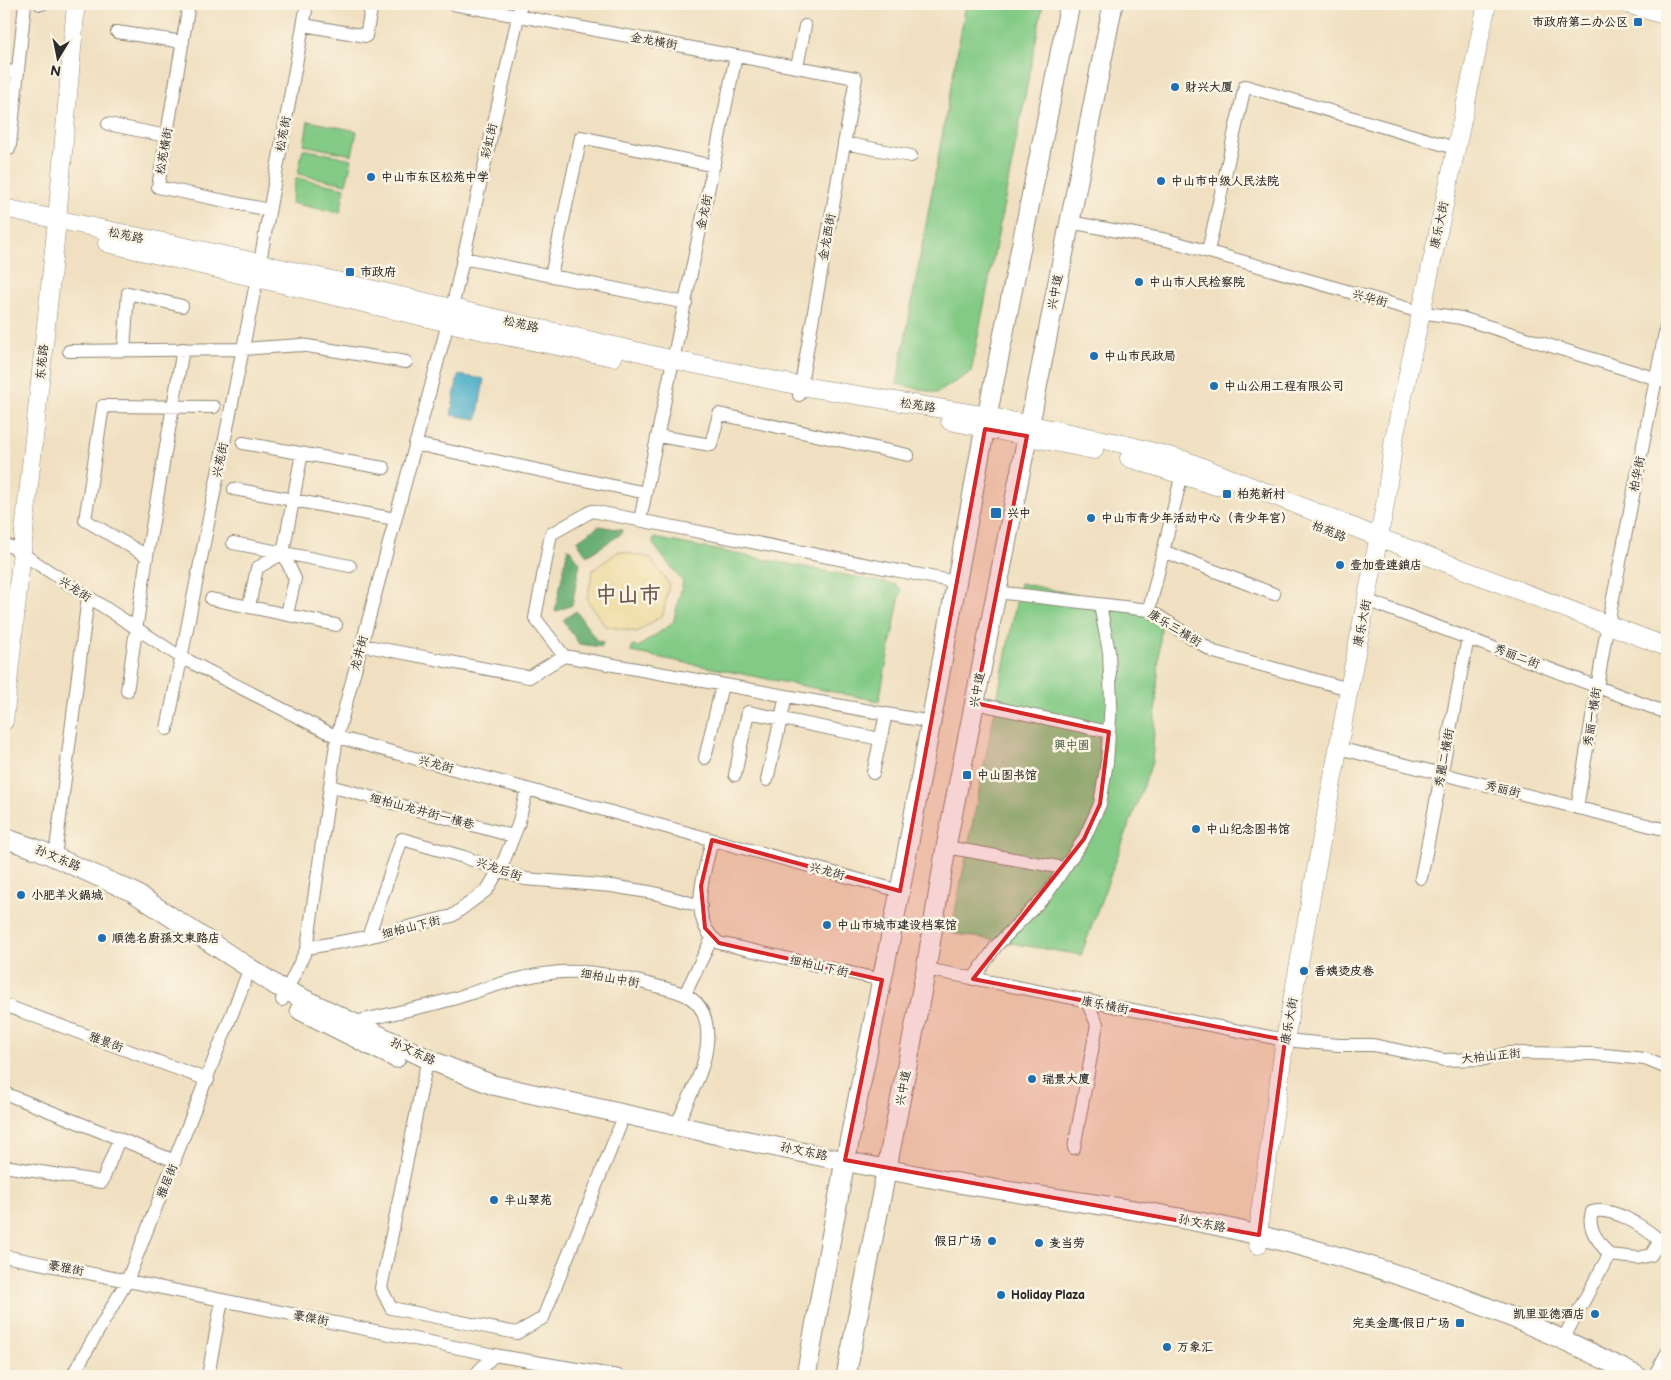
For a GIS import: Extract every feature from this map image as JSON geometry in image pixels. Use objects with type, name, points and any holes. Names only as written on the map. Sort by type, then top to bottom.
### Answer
[{"type":"main road","points":[[806,1376],[844,1166],[900,891],[986,422],[1070,4]]},
{"type":"main road","name":"兴中道","points":[[846,1376],[887,1175],[926,970],[946,847],[1027,430],[1113,4]]},
{"type":"main road","name":"孙文东路","points":[[4,838],[55,857],[133,892],[335,1029],[425,1071],[490,1095],[620,1126],[887,1175],[937,1180],[1127,1209],[1259,1240],[1417,1280],[1564,1339],[1637,1376]]},
{"type":"main road","name":"孙文东路","points":[[4,848],[127,901],[246,978],[353,1023],[430,1060],[493,1085],[676,1125],[844,1166]]},
{"type":"main road","name":"孙文东路","points":[[1259,1240],[1416,1291],[1586,1362],[1610,1376]]},
{"type":"street","points":[[4,150],[9,149],[10,145],[25,4]]},
{"type":"street","name":"东苑路","points":[[52,224],[65,4]]},
{"type":"street","name":"东苑路","points":[[4,622],[52,224],[76,4]]},
{"type":"street","name":"松苑横街","points":[[189,4],[158,186],[269,210]]},
{"type":"street","name":"松苑街","points":[[258,271],[307,4]]},
{"type":"street","points":[[304,25],[366,36],[372,4]]},
{"type":"street","name":"金龙横街","points":[[453,4],[519,10],[736,56],[856,78]]},
{"type":"street","name":"康乐大街","points":[[1259,1240],[1285,1040],[1349,689],[1385,505],[1394,439],[1487,4]]},
{"type":"street","points":[[1627,4],[1667,16]]},
{"type":"street","name":"彩虹街","points":[[450,315],[519,10]]},
{"type":"street","points":[[797,67],[805,26]]},
{"type":"street","points":[[118,32],[182,42]]},
{"type":"street","name":"金龙街","points":[[640,520],[736,56]]},
{"type":"street","points":[[4,70],[18,73]]},
{"type":"street","name":"金龙西街","points":[[800,390],[856,78]]},
{"type":"street","points":[[1208,251],[1245,86],[1455,148]]},
{"type":"street","points":[[108,124],[166,136]]},
{"type":"street","points":[[551,276],[581,136],[714,166]]},
{"type":"street","points":[[844,144],[912,156]]},
{"type":"street","points":[[4,208],[52,224]]},
{"type":"street","points":[[4,220],[52,224]]},
{"type":"street","name":"兴华街","points":[[1069,222],[1167,240],[1420,312],[1461,318],[1662,380]]},
{"type":"street","name":"松苑路","points":[[52,224],[673,364],[800,390],[986,422]]},
{"type":"street","points":[[463,258],[686,303]]},
{"type":"street","name":"兴苑街","points":[[167,729],[179,656],[258,271]]},
{"type":"street","points":[[124,350],[128,293],[182,306]]},
{"type":"street","name":"龙井街","points":[[284,995],[307,948],[337,737],[450,315]]},
{"type":"street","name":"柏华街","points":[[1607,630],[1662,380],[1667,322]]},
{"type":"street","points":[[69,352],[301,345],[406,362]]},
{"type":"street","points":[[127,691],[147,556],[183,349]]},
{"type":"street","points":[[147,556],[85,520],[103,406],[214,407]]},
{"type":"street","points":[[658,436],[711,445],[719,414],[908,455]]},
{"type":"street","name":"柏苑路","points":[[986,422],[1123,444],[1187,461],[1377,543]]},
{"type":"street","name":"柏苑路","points":[[1027,430],[1182,474],[1377,543],[1607,630],[1667,656]]},
{"type":"street","points":[[243,443],[384,468]]},
{"type":"street","points":[[415,444],[646,493]]},
{"type":"street","points":[[287,614],[295,580],[283,553],[302,453]]},
{"type":"street","points":[[1149,610],[1182,474]]},
{"type":"street","points":[[234,489],[395,519]]},
{"type":"street","points":[[931,722],[564,656],[534,618],[552,534],[592,511],[956,582]]},
{"type":"street","points":[[233,543],[350,566]]},
{"type":"street","name":"东苑路","points":[[4,721],[12,549]]},
{"type":"street","name":"兴龙街","points":[[12,549],[179,656],[337,737],[900,891]]},
{"type":"street","points":[[1163,550],[1274,594]]},
{"type":"street","points":[[250,606],[257,568],[283,553]]},
{"type":"street","name":"康乐三横街","points":[[996,592],[1149,610],[1214,652],[1349,689]]},
{"type":"street","points":[[55,857],[88,597]]},
{"type":"street","points":[[211,599],[336,625]]},
{"type":"street","name":"秀丽二街","points":[[1366,600],[1667,713]]},
{"type":"street","points":[[973,979],[997,945],[1047,894],[1084,840],[1100,804],[1111,704],[1109,652],[1100,604]]},
{"type":"street","name":"柏苑路","points":[[1607,630],[1667,647]]},
{"type":"street","name":"秀丽一横街","points":[[1577,808],[1607,630]]},
{"type":"street","name":"秀麗二橫街","points":[[1421,878],[1468,638]]},
{"type":"street","points":[[362,645],[529,677],[564,656]]},
{"type":"street","points":[[705,758],[722,685]]},
{"type":"street","points":[[767,780],[786,696]]},
{"type":"street","points":[[975,703],[1109,732]]},
{"type":"street","points":[[735,775],[748,712],[880,739]]},
{"type":"street","points":[[873,773],[886,714]]},
{"type":"street","name":"秀丽街","points":[[1338,748],[1667,830]]},
{"type":"street","name":"细柏山龙井街一横巷","points":[[330,786],[513,836]]},
{"type":"street","name":"细柏山下街","points":[[307,948],[368,937],[452,916],[487,890],[498,871],[513,836],[527,789]]},
{"type":"street","name":"兴龙后街","points":[[368,937],[402,838],[464,857],[498,871],[525,879],[612,886],[654,893],[701,906]]},
{"type":"street","points":[[685,994],[712,938],[705,928],[701,906],[701,886],[712,840]]},
{"type":"street","points":[[946,847],[1064,868]]},
{"type":"street","name":"细柏山下街","points":[[712,938],[719,943],[882,980]]},
{"type":"street","name":"康乐横街","points":[[926,970],[1285,1040]]},
{"type":"street","name":"细柏山中街","points":[[335,1029],[455,998],[516,978],[556,972],[583,972],[649,984],[685,994],[697,1001],[704,1014],[708,1032],[706,1050],[699,1074],[676,1125]]},
{"type":"street","name":"雅居街","points":[[72,1376],[127,1280],[208,1080],[246,978]]},
{"type":"street","points":[[1074,1148],[1097,1024],[1087,1002]]},
{"type":"street","name":"雅景街","points":[[4,1005],[208,1080]]},
{"type":"street","name":"大柏山正街","points":[[1285,1040],[1339,1045],[1373,1045],[1444,1060],[1485,1059],[1508,1053],[1594,1054],[1645,1059],[1667,1068]]},
{"type":"street","points":[[425,1071],[381,1288],[391,1308],[517,1333],[543,1318],[620,1126]]},
{"type":"street","points":[[4,1093],[175,1162]]},
{"type":"street","points":[[4,1166],[102,1182],[120,1139]]},
{"type":"street","points":[[1599,1210],[1616,1214],[1657,1238],[1658,1244],[1651,1255],[1638,1258],[1609,1255],[1591,1229],[1590,1220],[1592,1212],[1599,1210]]},
{"type":"street","points":[[1564,1339],[1609,1255]]},
{"type":"street","name":"豪雅街","points":[[4,1256],[127,1280]]},
{"type":"street","name":"豪傑街","points":[[127,1280],[570,1372],[618,1376]]},
{"type":"street","points":[[208,1376],[222,1300]]},
{"type":"street","points":[[1654,1376],[1667,1353]]},
{"type":"street","points":[[474,1376],[494,1355]]},
{"type":"highlighted area","points":[[985,429],[1027,436],[975,703],[1109,732],[1100,804],[1084,839],[973,979],[1285,1040],[1259,1235],[845,1160],[882,980],[719,943],[705,928],[701,886],[712,840],[900,891]]},
{"type":"green space","points":[[966,4],[1043,4],[971,372],[937,393],[897,384]]},
{"type":"green space","points":[[308,121],[357,131],[352,155],[304,145]]},
{"type":"green space","points":[[303,149],[352,159],[346,184],[298,174]]},
{"type":"green space","points":[[296,178],[345,188],[340,213],[291,203]]},
{"type":"green space","points":[[599,526],[622,530],[621,534],[587,556],[577,541]]},
{"type":"green space","points":[[654,538],[897,585],[901,590],[879,701],[631,652],[632,646],[638,647],[673,623],[683,582],[653,544]]},
{"type":"green space","points":[[568,547],[580,563],[572,605],[555,612]]},
{"type":"green space","name":"興中園","points":[[1020,583],[1162,613],[1152,763],[1081,955],[951,933]]},
{"type":"green space","points":[[576,611],[597,641],[603,642],[602,647],[579,644],[563,620]]},
{"type":"sand","points":[[619,551],[650,558],[669,584],[663,615],[637,632],[605,626],[587,600],[593,570]]},
{"type":"water","points":[[458,375],[484,379],[477,419],[451,415]]},
{"type":"place","name":"市政府第二办公区","points":[[1638,22]]},
{"type":"place","name":"财兴大厦","points":[[1175,87]]},
{"type":"place","name":"中山市东区松苑中学","points":[[371,177]]},
{"type":"place","name":"中山市中级人民法院","points":[[1161,181]]},
{"type":"place","name":"市政府","points":[[350,272]]},
{"type":"place","name":"中山市人民检察院","points":[[1139,282]]},
{"type":"place","name":"中山市民政局","points":[[1094,356]]},
{"type":"place","name":"中山公用工程有限公司","points":[[1214,386]]},
{"type":"place","name":"柏苑新村","points":[[1227,494]]},
{"type":"place","name":"兴中","points":[[996,513]]},
{"type":"place","name":"中山市青少年活动中心（青少年宫）","points":[[1091,518]]},
{"type":"place","name":"壹加壹連鎖店","points":[[1340,565]]},
{"type":"place","name":"中山图书馆","points":[[967,775]]},
{"type":"place","name":"中山纪念图书馆","points":[[1196,829]]},
{"type":"place","name":"小肥羊火鍋城","points":[[21,895]]},
{"type":"place","name":"中山市城市建设档案馆","points":[[827,925]]},
{"type":"place","name":"順德名廚孫文東路店","points":[[102,938]]},
{"type":"place","name":"香姨烫皮卷","points":[[1304,971]]},
{"type":"place","name":"瑞景大廈","points":[[1032,1079]]},
{"type":"place","name":"半山翠苑","points":[[494,1200]]},
{"type":"place","name":"假日广场","points":[[992,1241]]},
{"type":"place","name":"麦当劳","points":[[1039,1243]]},
{"type":"place","name":"Holiday Plaza","points":[[1001,1295]]},
{"type":"place","name":"凯里亚德酒店","points":[[1595,1314]]},
{"type":"place","name":"完美金鹰·假日广场","points":[[1460,1323]]},
{"type":"place","name":"万象汇","points":[[1167,1347]]},
{"type":"district","name":"中山市","points":[[628,594]]}]
